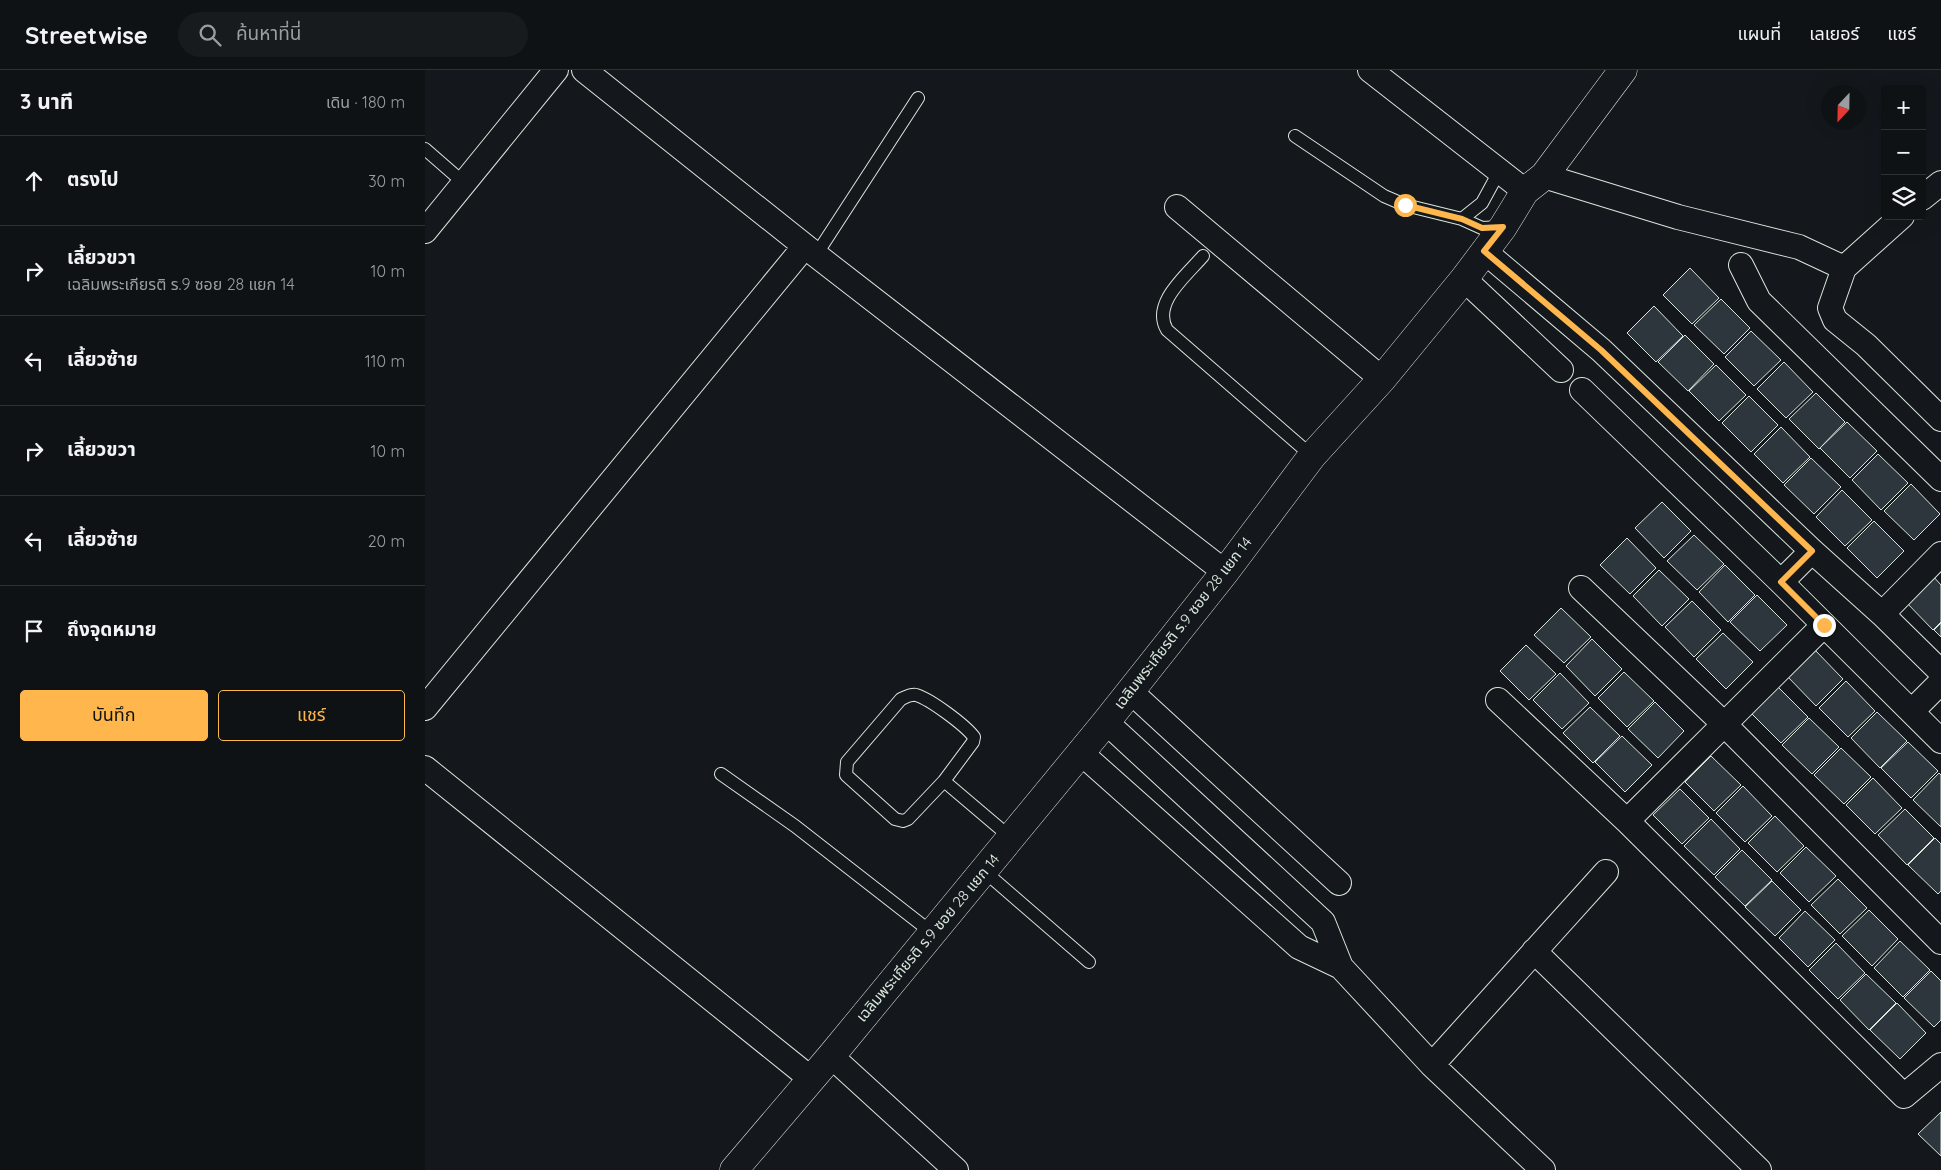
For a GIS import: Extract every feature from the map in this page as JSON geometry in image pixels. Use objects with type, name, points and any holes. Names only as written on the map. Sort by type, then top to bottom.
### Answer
[{"type":"street","points":[[425,231],[556,70]]},
{"type":"street","points":[[584,70],[810,250],[1225,572]]},
{"type":"street","points":[[1370,70],[1500,170],[1535,184],[1669,214],[1799,247],[1844,268]]},
{"type":"street","name":"เฉลิมพระเกียรติ ร.9 ซอย 28 แยก 14","points":[[733,1170],[810,1078],[831,1056],[1105,722],[1225,572],[1312,456],[1382,379],[1464,279],[1623,70]]},
{"type":"street","points":[[1177,207],[1382,379]]},
{"type":"street","points":[[1898,220],[1844,268],[1830,308],[1835,320],[1866,345],[1941,419]]},
{"type":"street","points":[[425,708],[810,250]]},
{"type":"street","points":[[1484,251],[1601,350],[1812,551],[1882,614],[1941,672]]},
{"type":"street","points":[[1741,265],[1759,302],[1941,479]]},
{"type":"street","points":[[1464,279],[1561,370]]},
{"type":"street","points":[[1582,390],[1781,582],[1941,741]]},
{"type":"street","points":[[1781,582],[1812,551]]},
{"type":"street","points":[[1882,614],[1941,554]]},
{"type":"street","points":[[1581,588],[1723,723],[1941,942]]},
{"type":"street","points":[[1627,821],[1723,723],[1824,625]]},
{"type":"street","points":[[1912,711],[1941,682]]},
{"type":"street","points":[[1130,691],[1339,883]]},
{"type":"street","points":[[1498,700],[1627,821],[1904,1096],[1941,1065]]},
{"type":"street","points":[[1105,722],[1323,922],[1341,967],[1432,1065],[1543,1170]]},
{"type":"street","points":[[1080,752],[1299,947],[1341,967]]},
{"type":"street","points":[[425,768],[810,1078]]},
{"type":"street","points":[[1432,1065],[1606,872]]},
{"type":"street","points":[[1534,951],[1759,1170]]},
{"type":"street","points":[[831,1056],[955,1170]]},
{"type":"lane","points":[[810,250],[918,98]]},
{"type":"lane","points":[[1295,136],[1384,196],[1405,205],[1462,219],[1482,228],[1503,227]]},
{"type":"lane","points":[[425,149],[464,183]]},
{"type":"lane","points":[[1462,219],[1482,203],[1500,170]]},
{"type":"lane","points":[[1203,256],[1169,295],[1162,309],[1161,321],[1167,330],[1312,456]]},
{"type":"lane","points":[[910,695],[916,695],[935,706],[974,737],[973,742],[945,781],[908,819],[903,821],[895,819],[846,776],[845,769],[847,762],[901,699],[910,695]]},
{"type":"lane","points":[[721,774],[795,826],[931,932]]},
{"type":"lane","points":[[945,781],[1010,837]]},
{"type":"lane","points":[[984,871],[1089,962]]},
{"type":"building","points":[[1690,268],[1719,298],[1692,324],[1663,295]]},
{"type":"building","points":[[1721,299],[1750,328],[1724,354],[1694,325]]},
{"type":"building","points":[[1654,306],[1683,336],[1656,362],[1627,333]]},
{"type":"building","points":[[1751,331],[1781,360],[1754,386],[1725,357]]},
{"type":"building","points":[[1685,335],[1714,364],[1688,391],[1658,362]]},
{"type":"building","points":[[1784,362],[1813,392],[1786,418],[1757,389]]},
{"type":"building","points":[[1716,365],[1746,395],[1719,421],[1689,391]]},
{"type":"building","points":[[1816,393],[1845,422],[1819,449],[1789,419]]},
{"type":"building","points":[[1749,396],[1778,425],[1751,452],[1722,423]]},
{"type":"building","points":[[1847,422],[1877,451],[1850,478],[1820,448]]},
{"type":"building","points":[[1781,427],[1810,457],[1783,483],[1754,454]]},
{"type":"building","points":[[1878,454],[1908,483],[1881,510],[1852,480]]},
{"type":"building","points":[[1811,458],[1841,487],[1814,514],[1784,485]]},
{"type":"building","points":[[1911,484],[1940,514],[1914,540],[1884,511]]},
{"type":"building","points":[[1842,490],[1872,520],[1845,546],[1816,517]]},
{"type":"building","points":[[1662,502],[1691,531],[1664,558],[1635,528]]},
{"type":"building","points":[[1874,521],[1904,551],[1877,578],[1847,548]]},
{"type":"building","points":[[1694,535],[1724,564],[1697,590],[1667,561]]},
{"type":"building","points":[[1627,538],[1656,568],[1630,594],[1600,565]]},
{"type":"building","points":[[1725,565],[1755,595],[1728,622],[1699,592]]},
{"type":"building","points":[[1659,570],[1689,599],[1662,626],[1633,596]]},
{"type":"building","points":[[1931,574],[1941,585],[1941,622],[1933,630],[1904,600]]},
{"type":"building","points":[[1757,595],[1787,625],[1760,651],[1730,622]]},
{"type":"building","points":[[1692,601],[1721,630],[1694,657],[1665,627]]},
{"type":"building","points":[[1561,608],[1591,637],[1564,663],[1534,635]]},
{"type":"building","points":[[1941,623],[1941,637],[1934,630]]},
{"type":"building","points":[[1723,633],[1753,662],[1726,689],[1696,659]]},
{"type":"building","points":[[1592,639],[1622,669],[1595,696],[1566,666]]},
{"type":"building","points":[[1526,645],[1556,674],[1529,700],[1500,671]]},
{"type":"building","points":[[1814,649],[1843,679],[1816,706],[1787,676]]},
{"type":"building","points":[[1624,672],[1654,701],[1627,727],[1598,698]]},
{"type":"building","points":[[1560,673],[1589,703],[1562,729],[1533,700]]},
{"type":"building","points":[[1846,681],[1875,711],[1848,737],[1819,708]]},
{"type":"building","points":[[1778,687],[1808,717],[1781,743],[1752,714]]},
{"type":"building","points":[[1655,702],[1684,731],[1658,758],[1628,729]]},
{"type":"building","points":[[1590,707],[1620,736],[1593,763],[1563,733]]},
{"type":"building","points":[[1877,712],[1907,741],[1880,768],[1851,738]]},
{"type":"building","points":[[1809,718],[1839,747],[1812,774],[1782,745]]},
{"type":"building","points":[[1622,736],[1652,765],[1625,792],[1595,762]]},
{"type":"building","points":[[1908,742],[1938,771],[1911,798],[1881,768]]},
{"type":"building","points":[[1841,748],[1871,777],[1844,804],[1814,775]]},
{"type":"building","points":[[1711,756],[1741,785],[1714,811],[1685,782]]},
{"type":"building","points":[[1939,773],[1941,775],[1941,827],[1913,800]]},
{"type":"building","points":[[1873,778],[1902,808],[1875,834],[1846,805]]},
{"type":"building","points":[[1743,786],[1772,816],[1745,842],[1716,813]]},
{"type":"building","points":[[1680,789],[1709,818],[1682,844],[1653,815]]},
{"type":"building","points":[[1905,809],[1934,838],[1907,865],[1878,835]]},
{"type":"building","points":[[1775,816],[1804,846],[1777,872],[1748,843]]},
{"type":"building","points":[[1711,819],[1740,849],[1714,875],[1684,846]]},
{"type":"building","points":[[1935,838],[1941,844],[1941,891],[1938,894],[1908,865]]},
{"type":"building","points":[[1806,847],[1836,876],[1809,902],[1780,873]]},
{"type":"building","points":[[1742,850],[1772,880],[1745,906],[1715,877]]},
{"type":"building","points":[[1838,879],[1867,908],[1840,934],[1811,905]]},
{"type":"building","points":[[1772,881],[1801,910],[1775,936],[1745,907]]},
{"type":"building","points":[[1869,910],[1898,939],[1872,966],[1842,936]]},
{"type":"building","points":[[1805,911],[1835,940],[1808,967],[1779,938]]},
{"type":"building","points":[[1900,941],[1930,970],[1903,997],[1874,968]]},
{"type":"building","points":[[1836,943],[1865,973],[1838,999],[1809,970]]},
{"type":"building","points":[[1931,971],[1941,981],[1941,1020],[1934,1027],[1904,998]]},
{"type":"building","points":[[1866,974],[1896,1003],[1869,1030],[1840,1000]]},
{"type":"building","points":[[1897,1003],[1926,1033],[1900,1059],[1870,1030]]},
{"type":"building","points":[[1941,1112],[1941,1156],[1918,1134]]},
{"type":"route","points":[[1405,205],[1462,219],[1482,228],[1503,227],[1484,251],[1601,350],[1812,551],[1781,582],[1824,625]]}]
